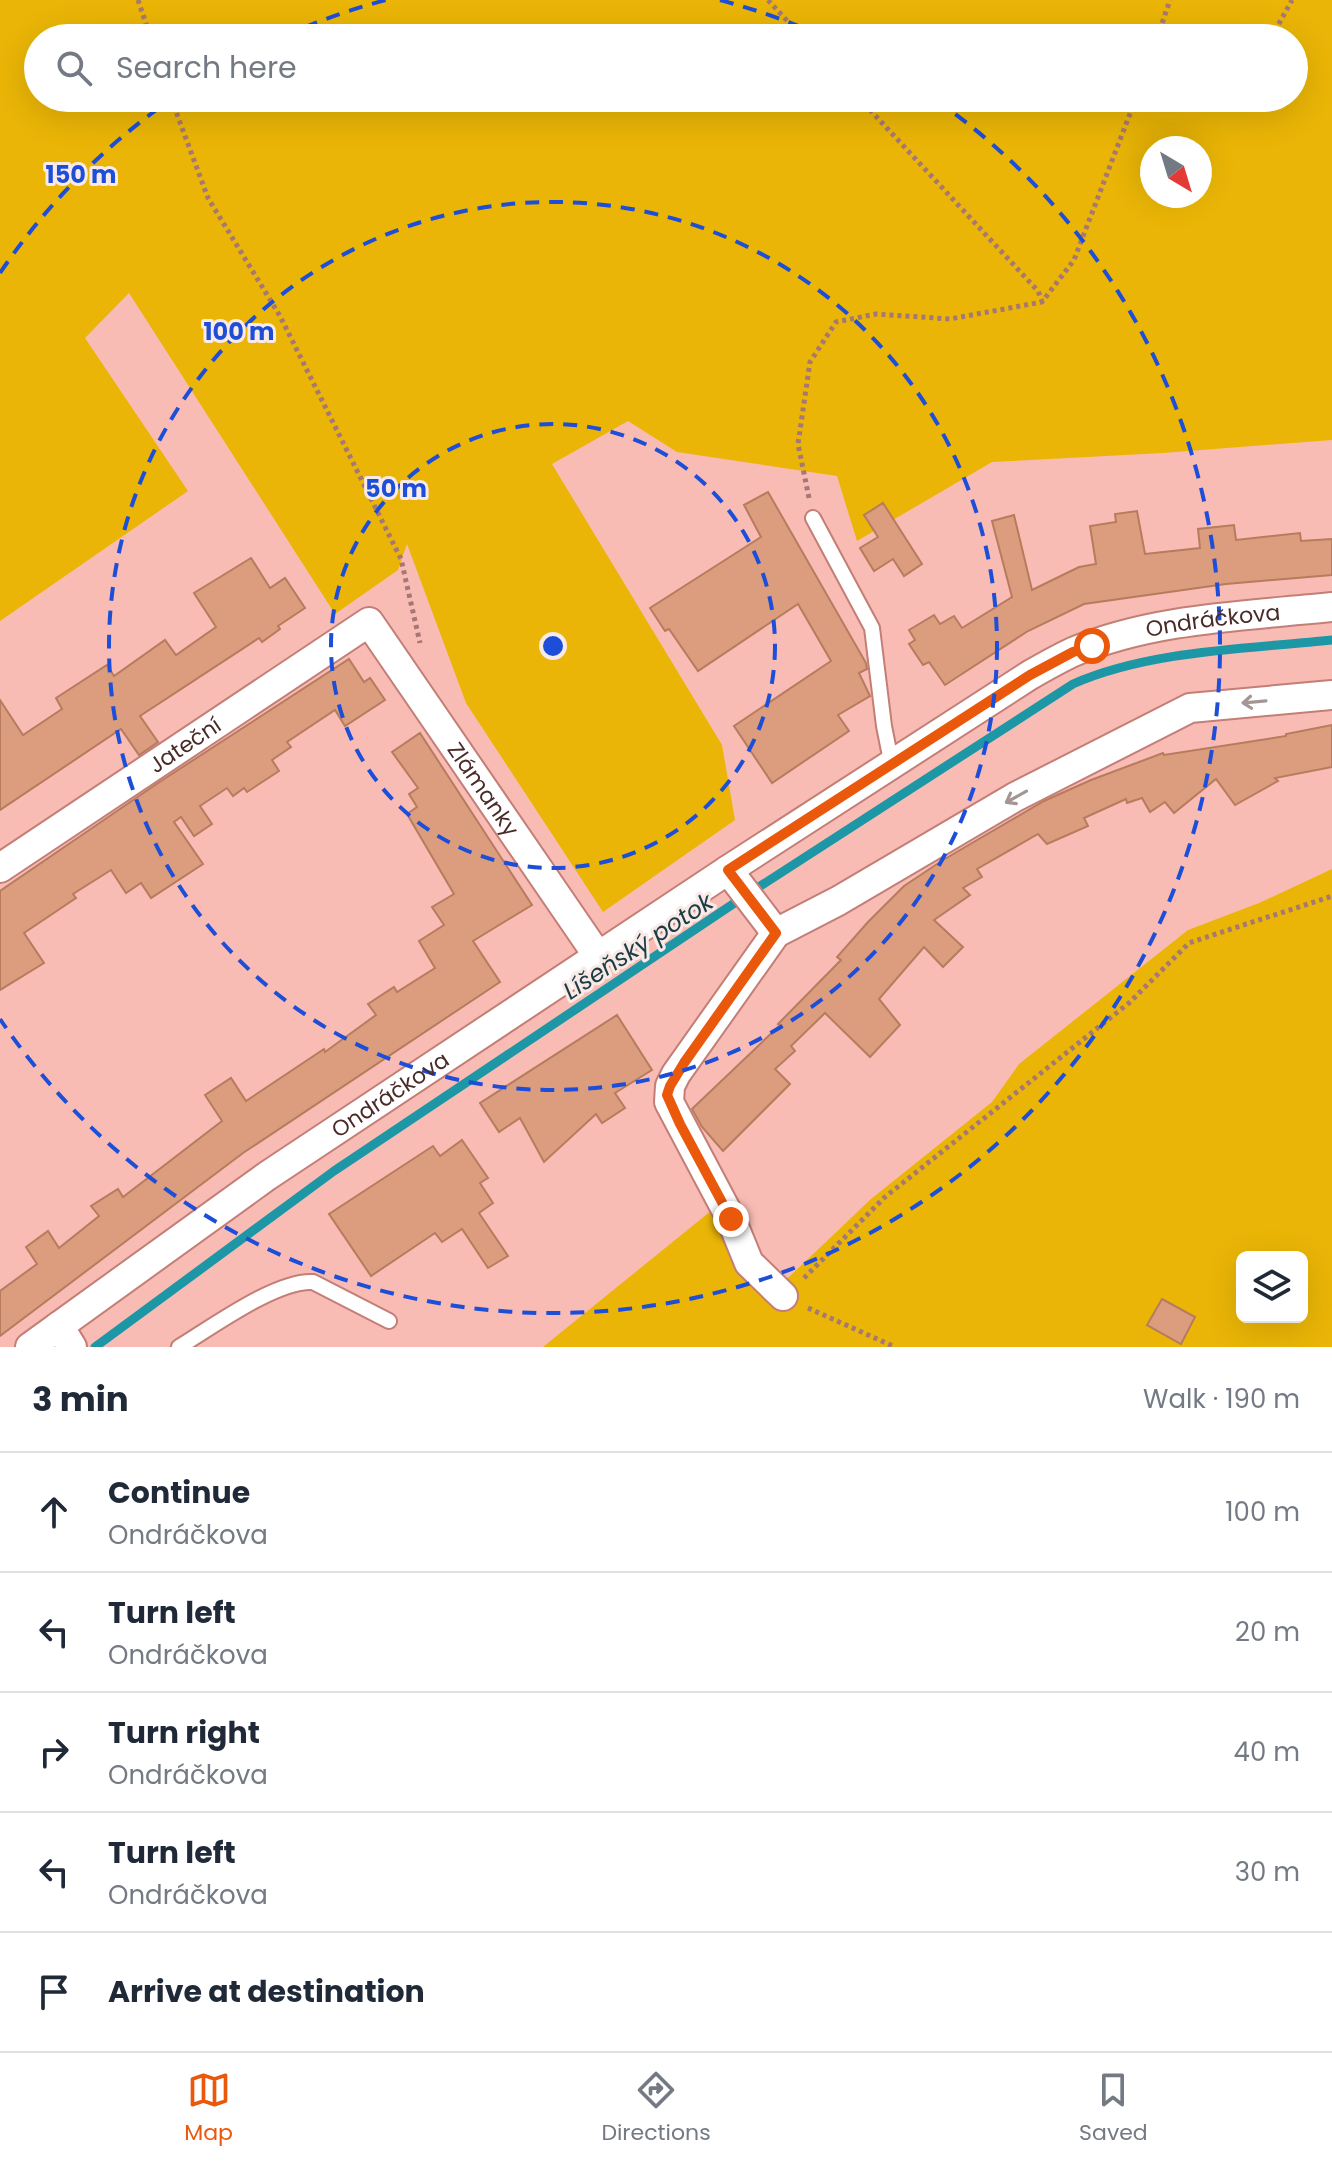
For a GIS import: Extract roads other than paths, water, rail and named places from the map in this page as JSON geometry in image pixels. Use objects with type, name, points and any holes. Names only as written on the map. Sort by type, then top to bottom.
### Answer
[{"type":"street","name":"Ondráčkova","points":[[30,1347],[67,1339],[267,1176],[598,956],[734,879],[892,767],[1030,675],[1073,652],[1167,627],[1332,607]]},
{"type":"street","name":"Jateční","points":[[0,868],[369,622]]},
{"type":"street","name":"Zlámanky","points":[[369,622],[598,956]]},
{"type":"street","points":[[783,1296],[749,1263],[731,1219],[667,1095],[684,1063],[776,933],[838,901],[1015,797],[1190,708],[1332,695]]},
{"type":"street","points":[[734,879],[776,933]]},
{"type":"lane","points":[[813,518],[872,628],[892,767]]},
{"type":"lane","points":[[179,1347],[278,1289],[300,1282],[313,1282],[389,1321]]},
{"type":"waterway","name":"Líšeňský potok","points":[[95,1347],[334,1171],[745,896],[1073,684],[1134,664],[1167,658],[1332,640]]}]
